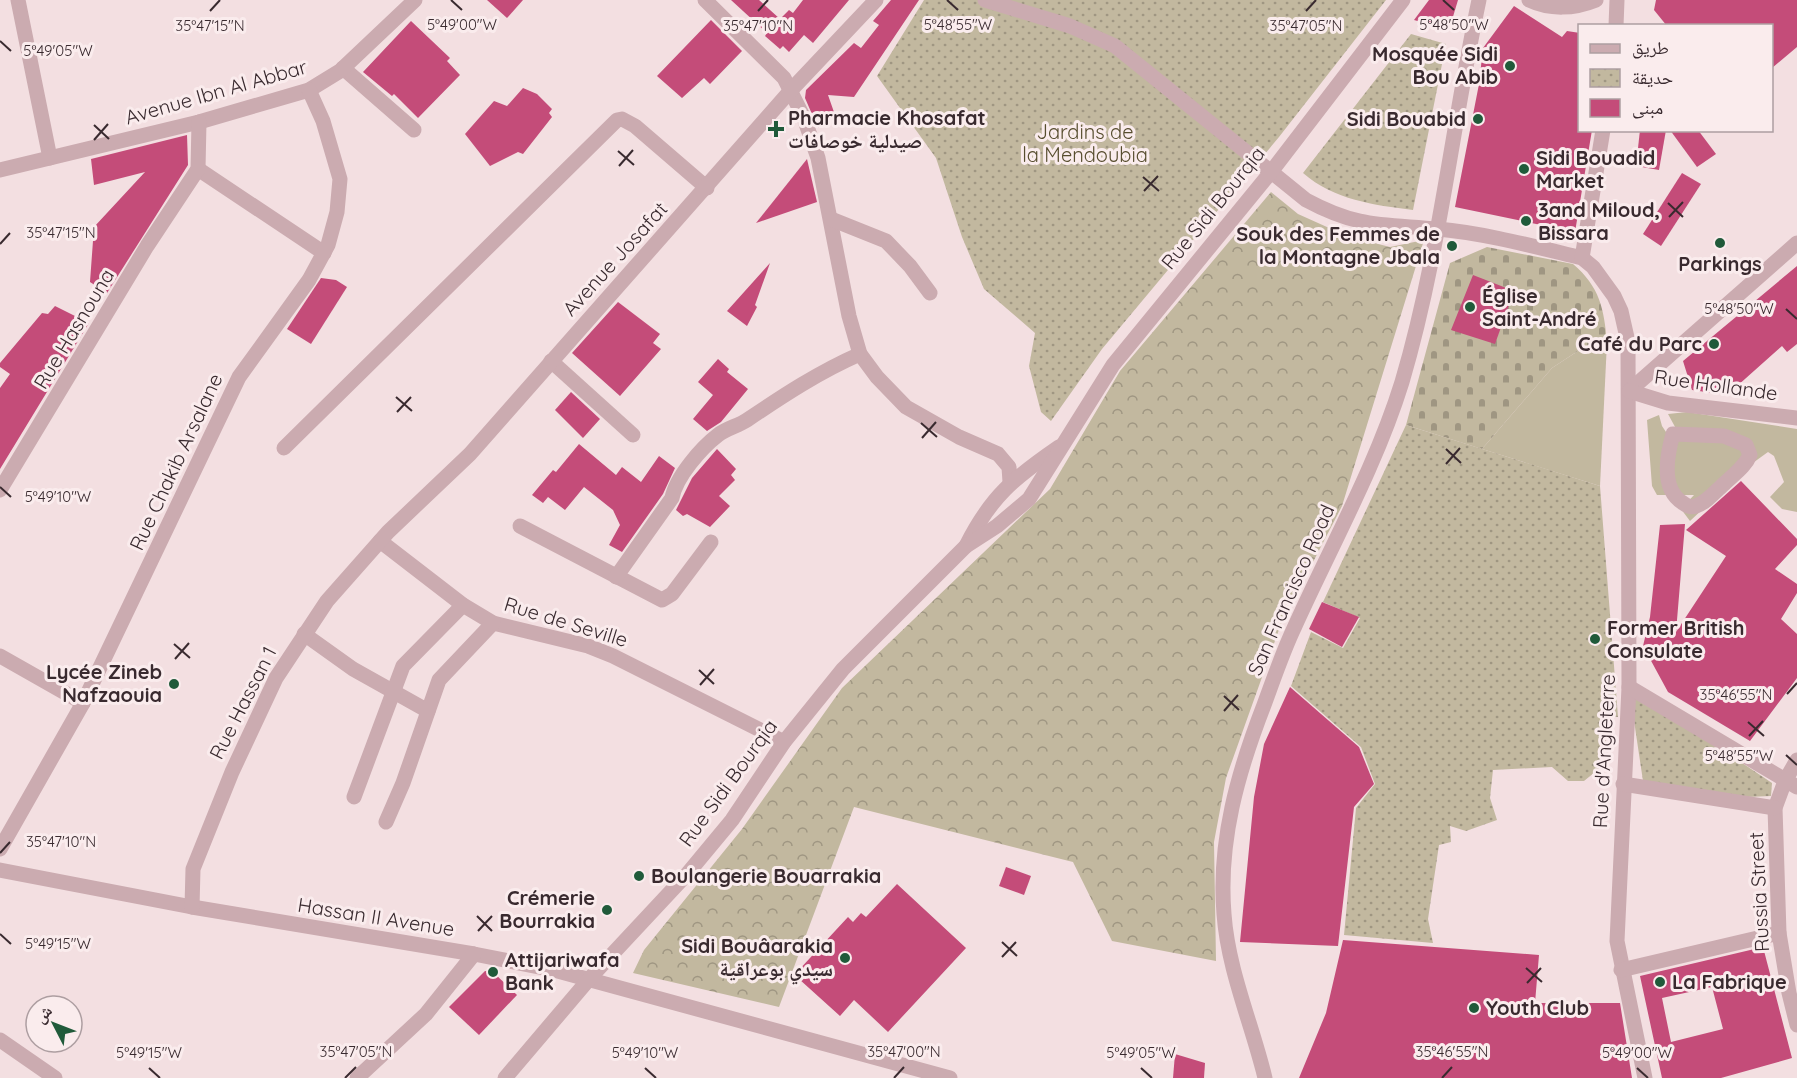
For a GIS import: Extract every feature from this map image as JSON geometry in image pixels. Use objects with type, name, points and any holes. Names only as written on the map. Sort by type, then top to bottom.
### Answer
[{"type":"street","points":[[18,0],[50,158]]},
{"type":"street","name":"Avenue Ibn Al Abbar","points":[[0,170],[199,122],[309,90],[343,68],[415,0]]},
{"type":"street","points":[[705,0],[776,68],[792,89],[814,144],[831,219],[840,273],[860,354],[877,377],[906,407],[958,437],[998,454],[1009,467],[1010,482]]},
{"type":"street","name":"Avenue Josafat","points":[[380,541],[470,454],[792,89],[876,0]]},
{"type":"street","points":[[985,0],[1070,26],[1115,46],[1305,200],[1332,214],[1365,224],[1439,229],[1582,258],[1603,132]]},
{"type":"street","name":"Rue Sidi Bourqia","points":[[506,1078],[590,978],[688,873],[732,820],[784,742],[843,669],[966,546],[997,526],[1029,499],[1049,471],[1060,445],[1113,365],[1271,172],[1403,0]]},
{"type":"street","name":"San Francisco Road","points":[[1265,1078],[1237,982],[1224,916],[1225,849],[1232,804],[1248,748],[1293,630],[1357,493],[1401,383],[1439,229],[1479,0]]},
{"type":"street","points":[[1529,0],[1552,7],[1574,7],[1596,0]]},
{"type":"street","points":[[1616,24],[1617,0]]},
{"type":"street","points":[[343,68],[414,130]]},
{"type":"street","name":"Rue Chakib Arsalane","points":[[0,849],[83,703],[239,377],[309,280],[324,254],[334,228],[340,179],[323,121],[309,90]]},
{"type":"street","points":[[284,448],[618,120],[623,119],[635,126],[706,188]]},
{"type":"street","points":[[199,122],[198,169],[324,254]]},
{"type":"street","name":"Rue Hasnouna","points":[[0,490],[147,246],[198,169]]},
{"type":"street","points":[[831,219],[886,241],[910,266],[930,293]]},
{"type":"street","points":[[1629,392],[1797,243]]},
{"type":"street","name":"Rue d'Angleterre","points":[[1582,258],[1593,267],[1622,311],[1628,342],[1629,687],[1617,941],[1621,970],[1645,1078]]},
{"type":"street","points":[[616,577],[672,498],[674,487],[702,450],[719,434],[747,420],[810,378],[860,354]]},
{"type":"street","points":[[551,361],[633,435]]},
{"type":"street","name":"Rue Hollande","points":[[1629,392],[1668,403],[1797,418]]},
{"type":"street","points":[[1673,434],[1724,436],[1746,446],[1750,455],[1743,467],[1712,495],[1699,505],[1688,506],[1677,499],[1669,484],[1667,453],[1673,434]]},
{"type":"street","name":"Rue Sidi Bourqia","points":[[966,546],[984,513],[1010,482],[1060,445]]},
{"type":"street","points":[[520,526],[659,599],[665,600],[711,542]]},
{"type":"street","name":"Rue de Seville","points":[[380,541],[463,605],[493,623],[588,646],[613,656],[784,742]]},
{"type":"street","name":"Rue Hassan 1","points":[[192,907],[193,869],[232,771],[276,678],[341,583],[380,541]]},
{"type":"street","points":[[354,797],[403,666],[463,605]]},
{"type":"street","points":[[386,822],[403,783],[442,676],[493,623]]},
{"type":"street","points":[[304,634],[353,669],[428,711]]},
{"type":"street","points":[[0,656],[83,703]]},
{"type":"street","points":[[1629,687],[1791,784]]},
{"type":"street","name":"Russia Street","points":[[1797,760],[1791,784],[1775,808],[1779,933],[1797,1025]]},
{"type":"street","points":[[1623,784],[1775,808]]},
{"type":"street","name":"Hassan II Avenue","points":[[0,870],[192,907],[474,954],[590,978],[944,1077]]},
{"type":"street","points":[[1621,970],[1779,933]]},
{"type":"street","points":[[357,1078],[426,1014],[474,954]]},
{"type":"street","points":[[0,1040],[55,1078]]},
{"type":"green space","name":"Jardins de la Mendoubia","points":[[924,0],[1386,0],[1279,137],[1102,349],[1051,421],[1041,412],[1029,366],[1035,333],[984,289],[962,237],[936,158],[877,76]]},
{"type":"green space","points":[[1411,34],[1446,44],[1413,210],[1355,200],[1315,182],[1303,173]]},
{"type":"green space","points":[[1271,192],[1298,214],[1347,236],[1390,247],[1424,240],[1342,506],[1281,624],[1226,778],[1214,842],[1216,961],[1112,941],[1073,862],[854,807],[779,1007],[633,973],[644,950],[742,829],[842,688],[1050,489],[1120,371]]},
{"type":"green space","points":[[1487,247],[1573,264],[1589,281],[1599,299],[1607,342],[1584,347],[1552,368],[1482,449],[1406,425],[1450,263]]},
{"type":"green space","points":[[1607,342],[1600,486],[1482,449],[1552,368],[1584,347]]},
{"type":"green space","points":[[1687,412],[1797,429],[1797,512],[1782,509],[1770,497],[1784,482],[1774,456],[1768,452],[1750,465],[1690,521],[1681,509],[1694,495],[1657,495],[1652,486],[1647,420],[1659,415],[1662,426],[1672,441],[1680,436],[1668,414]]},
{"type":"green space","points":[[1406,425],[1600,486],[1618,717],[1600,715],[1610,760],[1584,781],[1568,781],[1552,767],[1493,770],[1490,798],[1497,820],[1466,831],[1450,826],[1451,842],[1439,845],[1428,919],[1433,943],[1344,935],[1356,808],[1375,784],[1361,747],[1291,686],[1311,632],[1343,648],[1360,618],[1323,602]]},
{"type":"green space","points":[[1629,687],[1772,783],[1771,796],[1747,797],[1643,781]]},
{"type":"building","points":[[487,0],[523,0],[507,18]]},
{"type":"building","points":[[731,0],[759,0],[780,19],[789,10],[793,13],[803,0],[849,0],[813,43],[804,35],[789,52],[783,46],[780,49],[765,36],[767,33]]},
{"type":"building","points":[[891,0],[919,0],[854,97],[828,95],[835,115],[818,128],[805,98],[806,90],[854,43],[861,48],[879,25],[873,21]]},
{"type":"building","points":[[1429,0],[1458,0],[1449,30],[1414,20]]},
{"type":"building","points":[[1656,0],[1797,0],[1797,47],[1773,67],[1773,24],[1665,24],[1654,10]]},
{"type":"building","name":"Sidi Bouadid Market","points":[[1514,6],[1562,37],[1567,31],[1578,33],[1578,132],[1592,132],[1575,232],[1455,207],[1479,84],[1483,48]]},
{"type":"building","points":[[711,20],[742,51],[710,84],[704,78],[682,98],[657,76]]},
{"type":"building","points":[[411,21],[450,58],[447,61],[460,75],[418,118],[394,94],[392,96],[363,72]]},
{"type":"building","points":[[523,88],[537,94],[552,109],[549,113],[552,117],[523,154],[518,152],[490,166],[465,134],[494,101],[507,106]]},
{"type":"building","points":[[1640,132],[1666,132],[1659,170],[1636,166]]},
{"type":"building","points":[[1671,132],[1700,132],[1716,154],[1697,167]]},
{"type":"building","points":[[187,135],[188,165],[107,293],[90,282],[94,227],[145,172],[94,185],[91,159]]},
{"type":"building","points":[[807,159],[817,202],[756,223]]},
{"type":"building","points":[[1682,173],[1701,184],[1661,246],[1643,234]]},
{"type":"building","points":[[770,263],[755,305],[757,307],[747,326],[727,311]]},
{"type":"building","points":[[1797,266],[1797,344],[1787,352],[1782,346],[1727,395],[1692,390],[1683,361]]},
{"type":"building","name":"Église Saint-André","points":[[1473,275],[1514,291],[1495,344],[1451,330]]},
{"type":"building","points":[[321,278],[336,280],[347,287],[311,344],[287,329]]},
{"type":"building","points":[[618,302],[660,334],[653,343],[661,349],[620,396],[572,353]]},
{"type":"building","points":[[55,306],[89,323],[0,469],[0,388],[10,374],[0,367],[0,363],[42,313],[48,314]]},
{"type":"building","points":[[718,359],[729,369],[727,372],[748,389],[721,422],[707,431],[693,419],[713,395],[698,382]]},
{"type":"building","points":[[571,392],[600,419],[583,438],[555,410]]},
{"type":"building","points":[[579,444],[616,475],[622,467],[641,482],[659,456],[675,468],[663,494],[622,552],[609,545],[620,525],[613,510],[584,487],[565,510],[548,497],[543,503],[532,495],[553,470],[556,472]]},
{"type":"building","points":[[717,449],[736,469],[731,475],[735,480],[719,496],[730,506],[710,527],[687,514],[683,516],[676,510],[692,478]]},
{"type":"building","points":[[1741,481],[1797,539],[1797,545],[1775,569],[1797,584],[1797,593],[1781,619],[1797,634],[1797,678],[1750,741],[1668,692],[1643,646],[1650,617],[1660,525],[1685,524],[1676,632],[1726,556],[1686,530]]},
{"type":"building","points":[[1322,602],[1359,617],[1342,647],[1309,629]]},
{"type":"building","points":[[1290,687],[1359,747],[1374,784],[1354,807],[1338,946],[1240,942],[1254,797],[1264,744]]},
{"type":"building","points":[[1006,867],[1031,876],[1024,895],[999,886]]},
{"type":"building","name":"Sidi Bouâarakia سيدي بوعراقية","points":[[897,884],[966,948],[888,1032],[854,1000],[840,1016],[799,979],[802,977],[797,972],[848,917],[853,922],[861,913],[866,917]]},
{"type":"building","name":"Youth Club","points":[[1343,940],[1539,955],[1535,1003],[1620,1003],[1632,1078],[1299,1078],[1326,1013]]},
{"type":"building","points":[[1763,947],[1792,1058],[1721,1078],[1662,1078],[1640,976]],"holes":[[[1712,987],[1723,1029],[1671,1042],[1662,998]]]},
{"type":"building","points":[[485,971],[493,972],[517,995],[479,1035],[449,1007]]},
{"type":"building","points":[[1175,1054],[1205,1063],[1204,1078],[1173,1078]]},
{"type":"place","name":"Mosquée Sidi Bou Abib","points":[[1510,66]]},
{"type":"place","name":"Sidi Bouabid","points":[[1478,119]]},
{"type":"place","name":"Pharmacie Khosafat صيدلية خوصافات","points":[[776,129]]},
{"type":"place","name":"Sidi Bouadid Market","points":[[1524,169]]},
{"type":"place","name":"3and Miloud, Bissara","points":[[1526,221]]},
{"type":"place","name":"Parkings","points":[[1720,243]]},
{"type":"place","name":"Souk des Femmes de la Montagne Jbala","points":[[1452,246]]},
{"type":"place","name":"Église Saint-André","points":[[1470,307]]},
{"type":"place","name":"Café du Parc","points":[[1714,344]]},
{"type":"place","name":"Former British Consulate","points":[[1595,639]]},
{"type":"place","name":"Lycée Zineb Nafzaouia","points":[[174,684]]},
{"type":"place","name":"Boulangerie Bouarrakia","points":[[639,876]]},
{"type":"place","name":"Crémerie Bourrakia","points":[[607,910]]},
{"type":"place","name":"Sidi Bouâarakia سيدي بوعراقية","points":[[845,958]]},
{"type":"place","name":"Attijariwafa Bank","points":[[493,972]]},
{"type":"place","name":"La Fabrique","points":[[1660,982]]},
{"type":"place","name":"Youth Club","points":[[1474,1008]]}]
